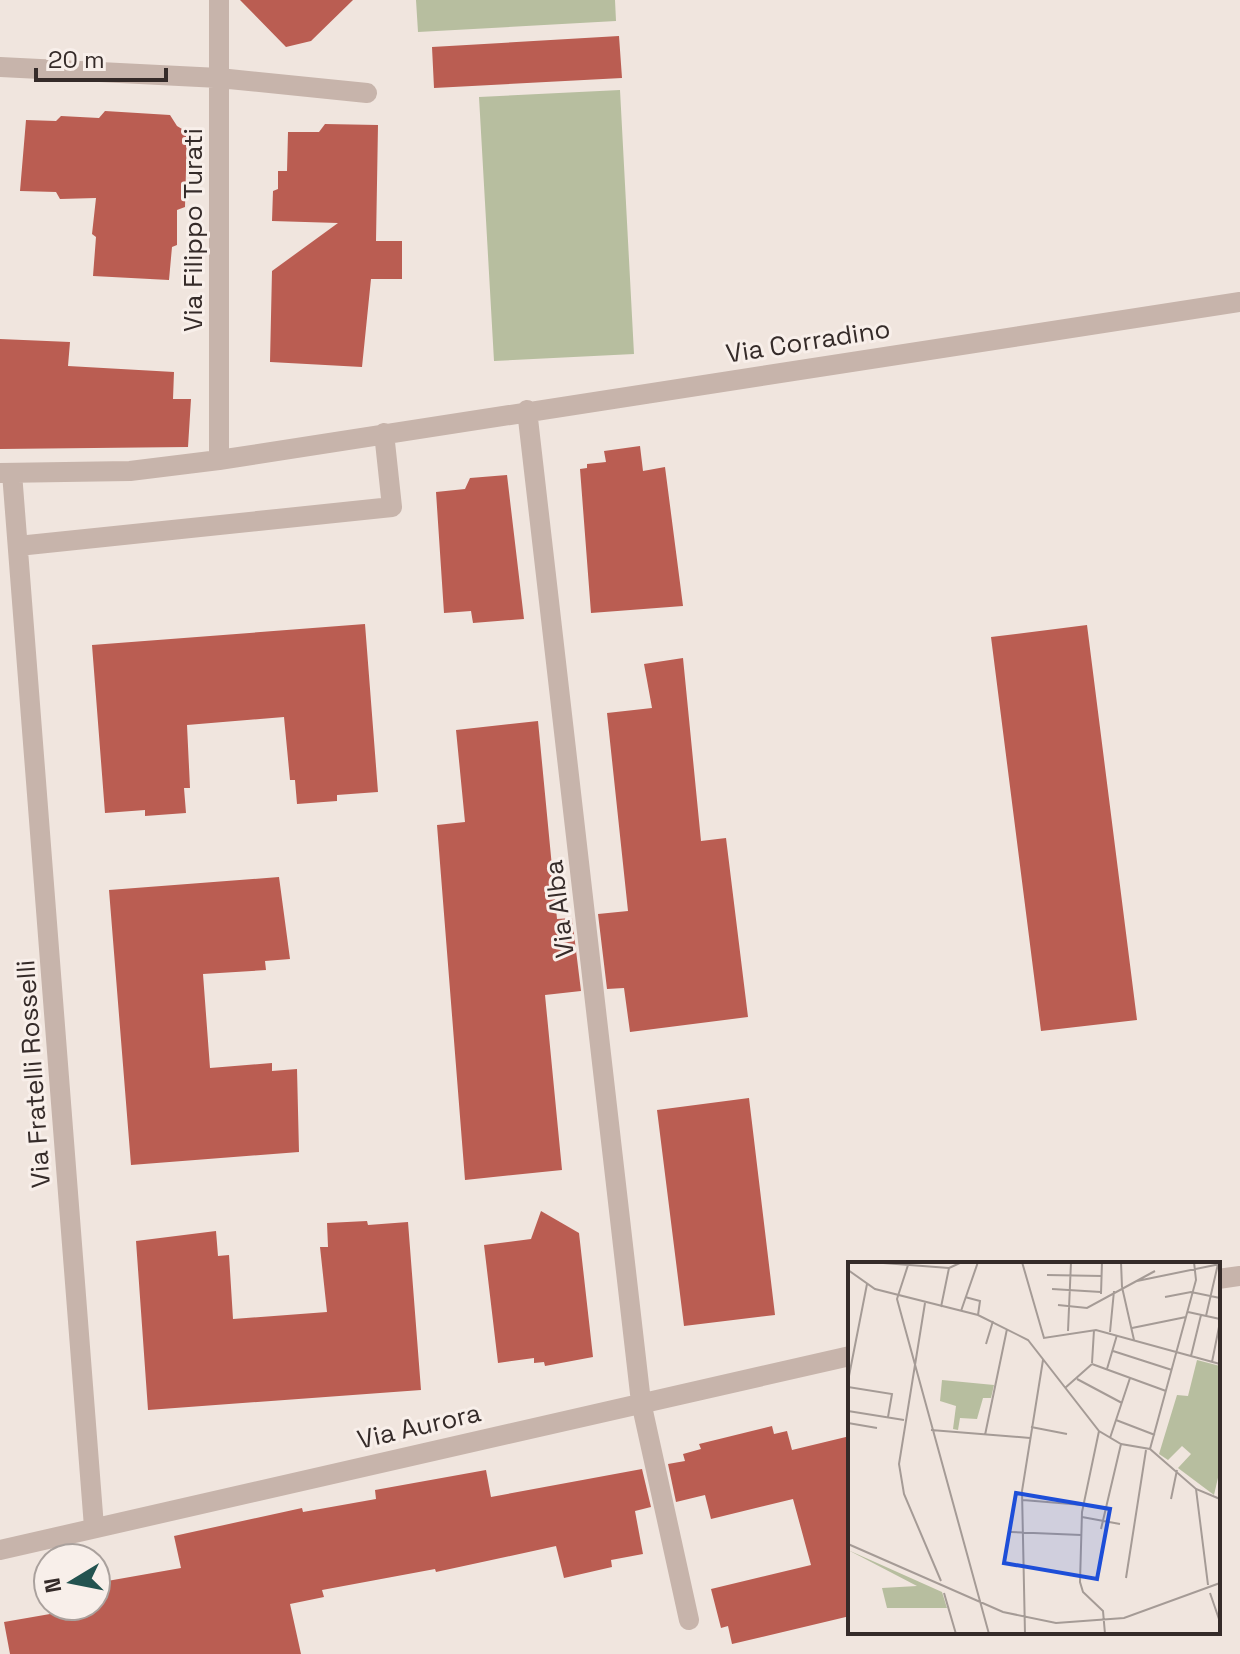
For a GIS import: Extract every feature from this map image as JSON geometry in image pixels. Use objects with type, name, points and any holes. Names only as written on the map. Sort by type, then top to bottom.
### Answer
[{"type":"street","name":"Via Filippo Turati","points":[[219,0],[219,460]]},
{"type":"street","points":[[0,67],[219,78],[367,93]]},
{"type":"street","name":"Via Corradino","points":[[6,473],[130,471],[219,460],[1240,302]]},
{"type":"street","name":"Via Alba","points":[[527,410],[641,1402],[689,1620]]},
{"type":"street","points":[[18,546],[392,507],[384,433]]},
{"type":"street","name":"Via Fratelli Rosselli","points":[[6,473],[18,546],[94,1527]]},
{"type":"street","points":[[1220,1279],[1240,1276]]},
{"type":"street","name":"Via Aurora","points":[[0,1550],[848,1356]]},
{"type":"green space","points":[[416,0],[615,0],[616,21],[418,32]]},
{"type":"green space","points":[[620,90],[634,354],[494,361],[479,97]]},
{"type":"building","points":[[240,0],[353,0],[311,41],[286,47]]},
{"type":"building","points":[[619,36],[622,78],[434,88],[432,47]]},
{"type":"building","points":[[105,111],[170,115],[177,126],[187,132],[185,207],[177,210],[177,245],[172,247],[169,280],[93,276],[96,237],[92,234],[96,198],[60,199],[56,192],[20,191],[26,120],[56,121],[61,116],[99,118]]},
{"type":"building","points":[[325,124],[378,125],[376,241],[402,241],[402,279],[371,279],[362,367],[270,362],[272,271],[338,223],[272,221],[273,191],[278,189],[278,171],[287,171],[288,132],[319,132]]},
{"type":"building","points":[[0,339],[70,342],[68,366],[174,372],[173,399],[191,399],[188,447],[0,449]]},
{"type":"building","points":[[640,446],[643,471],[665,467],[683,606],[591,613],[580,469],[587,468],[587,464],[606,462],[604,451]]},
{"type":"building","points":[[507,475],[524,619],[473,623],[471,611],[444,613],[436,492],[465,489],[470,478]]},
{"type":"building","points":[[365,624],[378,792],[337,795],[337,801],[297,804],[295,780],[290,780],[284,717],[187,725],[190,788],[184,788],[186,813],[145,816],[145,810],[105,813],[92,645]]},
{"type":"building","points":[[1087,625],[1137,1020],[1041,1031],[991,637]]},
{"type":"building","points":[[683,658],[701,841],[726,838],[748,1017],[630,1032],[624,988],[607,989],[598,914],[628,911],[607,713],[652,708],[644,664]]},
{"type":"building","points":[[538,721],[557,919],[572,918],[581,991],[545,995],[562,1170],[465,1180],[437,825],[465,822],[456,730]]},
{"type":"building","points":[[279,877],[290,959],[265,961],[266,970],[203,974],[210,1068],[272,1063],[272,1071],[297,1069],[299,1152],[131,1165],[109,890]]},
{"type":"building","points":[[749,1098],[775,1315],[684,1326],[657,1110]]},
{"type":"building","points":[[541,1211],[579,1233],[593,1357],[545,1366],[544,1362],[534,1363],[534,1358],[498,1363],[484,1245],[531,1239]]},
{"type":"building","points":[[367,1221],[368,1225],[408,1222],[421,1390],[148,1410],[136,1241],[216,1231],[218,1256],[229,1255],[233,1319],[327,1312],[320,1247],[328,1247],[327,1223]]},
{"type":"building","points":[[772,1426],[774,1434],[787,1431],[792,1450],[848,1436],[848,1616],[732,1644],[728,1626],[721,1628],[711,1589],[811,1565],[793,1499],[711,1519],[705,1495],[676,1502],[668,1464],[685,1461],[683,1454],[701,1449],[699,1444]]},
{"type":"building","points":[[642,1469],[651,1507],[635,1511],[643,1554],[611,1560],[612,1567],[564,1578],[556,1546],[436,1572],[435,1569],[322,1590],[324,1597],[290,1604],[301,1654],[10,1654],[4,1622],[32,1617],[32,1622],[112,1622],[112,1580],[181,1568],[174,1536],[302,1508],[303,1512],[376,1499],[375,1490],[486,1470],[491,1497]]}]
